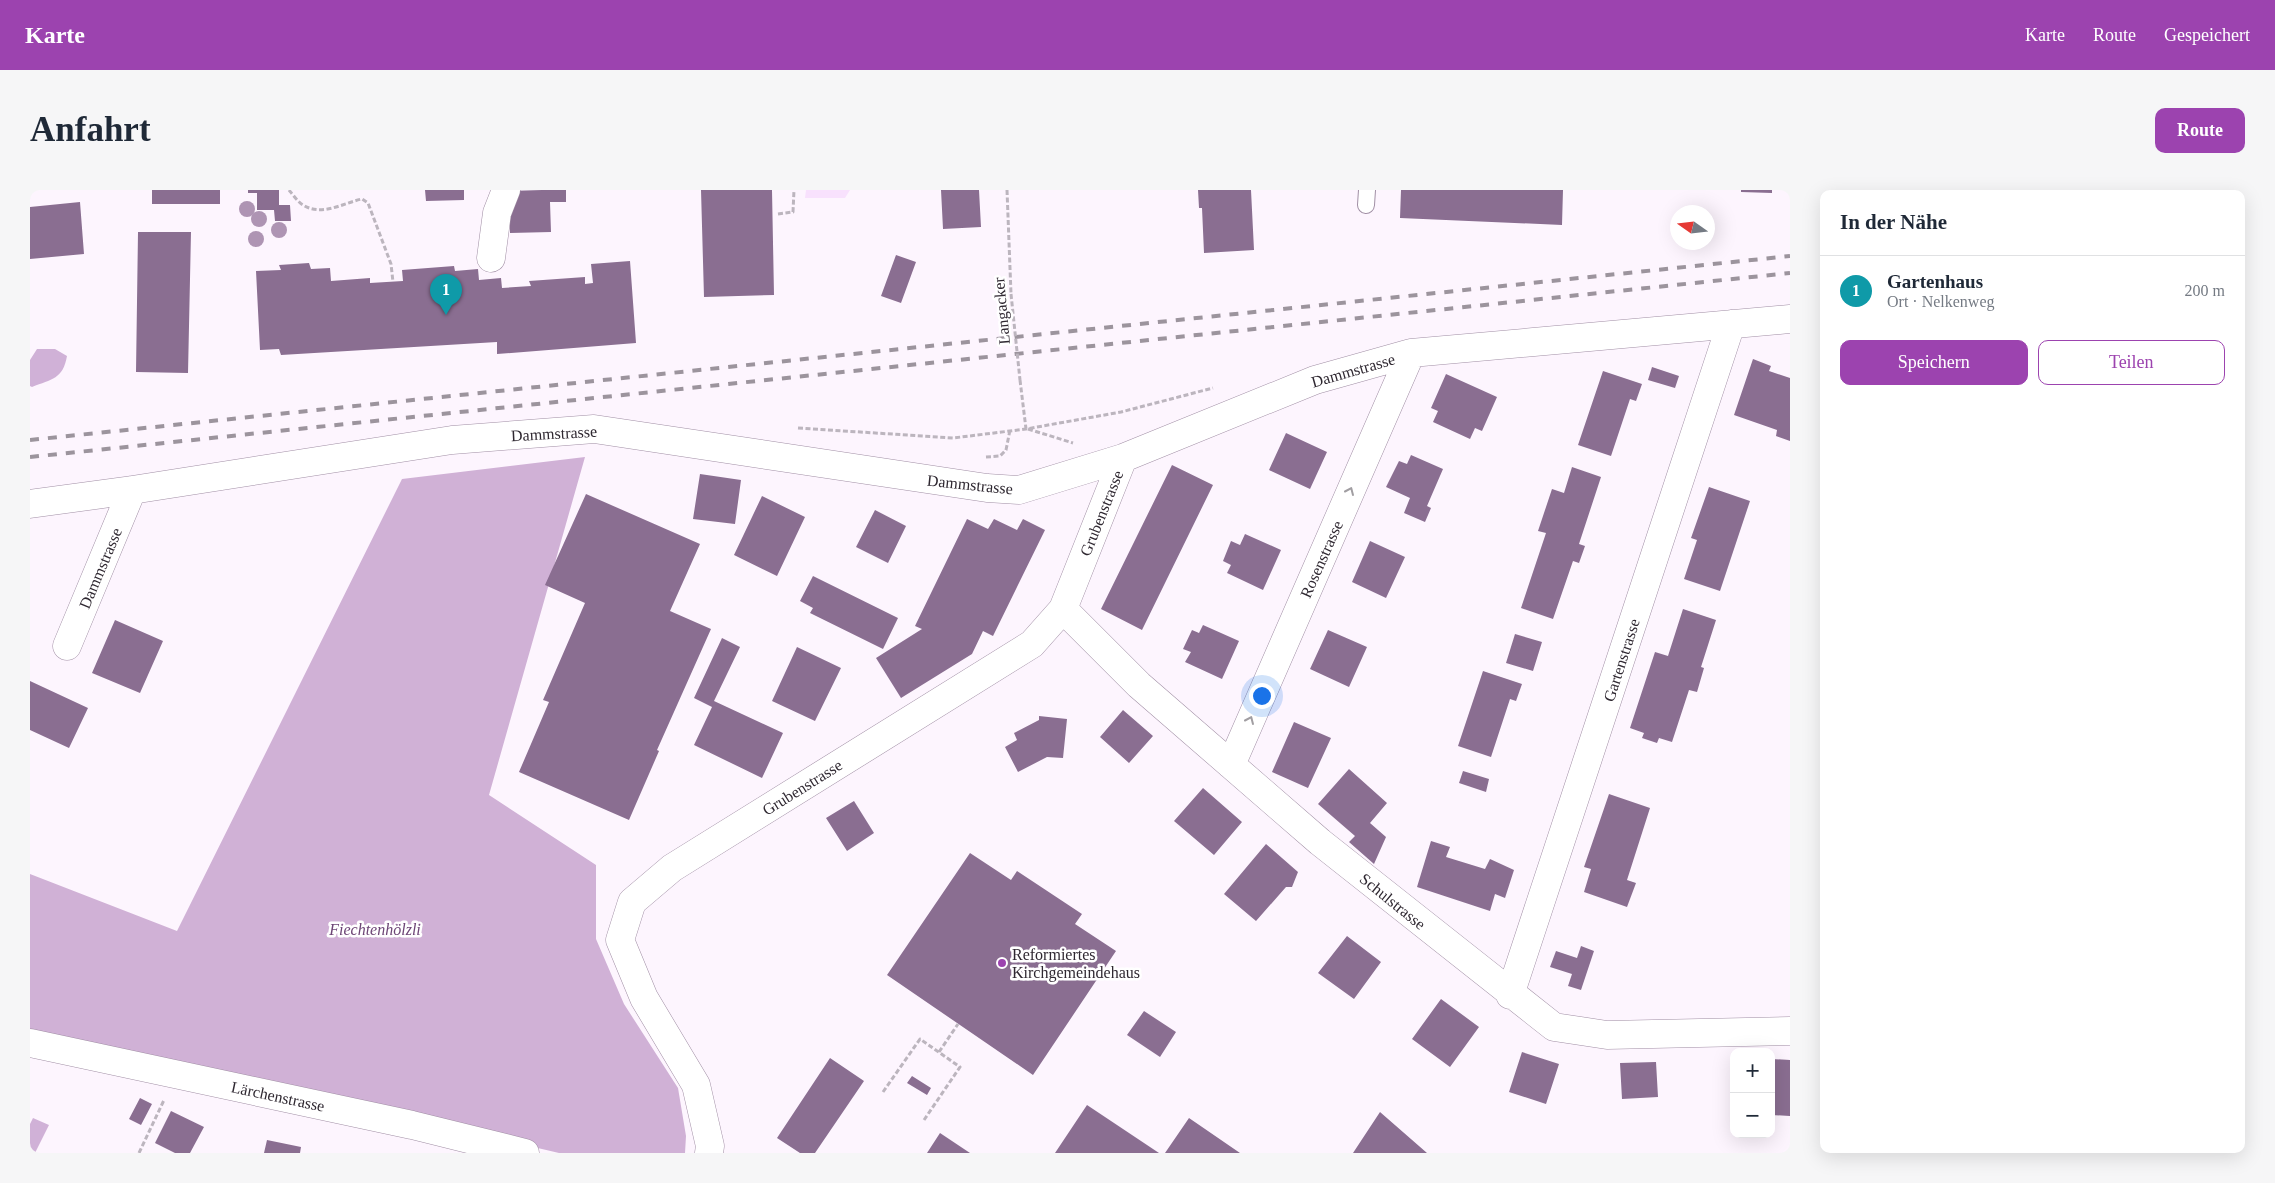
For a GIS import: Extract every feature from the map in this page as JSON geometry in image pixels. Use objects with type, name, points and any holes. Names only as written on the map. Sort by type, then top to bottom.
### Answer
[{"type":"street","points":[[491,258],[497,213],[506,190]]},
{"type":"street","name":"Dammstrasse","points":[[30,504],[452,440],[594,429],[987,488],[1019,490],[1124,458],[1315,380],[1411,353],[1790,319]]},
{"type":"street","name":"Gartenstrasse","points":[[1510,995],[1732,324]]},
{"type":"street","name":"Rosenstrasse","points":[[1231,765],[1411,353]]},
{"type":"street","name":"Grubenstrasse","points":[[709,1153],[710,1146],[696,1085],[644,998],[620,940],[632,902],[672,868],[1032,644],[1063,609],[1124,458]]},
{"type":"street","name":"Dammstrasse","points":[[67,646],[132,490]]},
{"type":"street","name":"Schulstrasse","points":[[1063,609],[1139,685],[1320,842],[1510,995],[1554,1027],[1607,1035],[1790,1031]]},
{"type":"street","name":"Lärchenstrasse","points":[[30,1043],[412,1125],[525,1153]]},
{"type":"path","points":[[289,190],[303,205],[325,211],[362,199],[368,203],[391,264],[393,282]]},
{"type":"path","points":[[778,214],[793,212],[794,190]]},
{"type":"path","name":"Langacker","points":[[1007,190],[1011,294],[1026,429]]},
{"type":"path","points":[[939,1052],[958,1024]]},
{"type":"path","points":[[883,1092],[920,1039],[960,1067],[924,1120]]},
{"type":"path","points":[[139,1153],[176,1074]]},
{"type":"shaded area","points":[[806,190],[850,190],[845,198],[805,198]]},
{"type":"shaded area","points":[[37,349],[55,349],[67,356],[63,369],[56,377],[32,387],[30,386],[30,360]]},
{"type":"shaded area","points":[[33,1118],[49,1125],[35,1153],[30,1153],[30,1124]]},
{"type":"green space","name":"Fiechtenhölzli","points":[[585,457],[489,795],[596,865],[596,939],[624,1004],[678,1088],[686,1136],[685,1153],[559,1153],[30,1029],[30,874],[177,931],[402,479]]},
{"type":"building","points":[[152,190],[220,190],[220,204],[152,204]]},
{"type":"building","points":[[248,190],[279,190],[279,205],[290,205],[291,221],[275,221],[274,210],[257,210],[257,193],[248,193]]},
{"type":"building","points":[[425,190],[464,190],[464,200],[426,201]]},
{"type":"building","points":[[566,190],[566,202],[550,202],[551,232],[510,233],[509,191]]},
{"type":"building","points":[[701,190],[772,190],[774,295],[704,297]]},
{"type":"building","points":[[941,190],[979,190],[981,227],[943,229]]},
{"type":"building","points":[[1198,190],[1251,190],[1254,250],[1204,253],[1202,208],[1199,208]]},
{"type":"building","points":[[1401,190],[1563,190],[1562,225],[1400,218]]},
{"type":"building","points":[[1741,190],[1772,190],[1772,193],[1741,192]]},
{"type":"building","points":[[80,202],[84,254],[30,259],[30,207]]},
{"type":"building","points":[[138,232],[191,232],[188,373],[136,372]]},
{"type":"building","points":[[896,255],[916,262],[901,303],[881,296]]},
{"type":"building","points":[[630,261],[636,343],[497,354],[497,342],[281,355],[279,349],[260,350],[256,271],[281,270],[279,265],[309,263],[311,269],[330,268],[331,281],[370,278],[370,283],[403,281],[402,270],[454,266],[455,271],[478,269],[479,280],[501,278],[502,288],[531,286],[529,281],[585,277],[585,284],[593,283],[591,264]]},
{"type":"building","points":[[1753,359],[1771,366],[1769,371],[1790,378],[1790,441],[1776,436],[1777,430],[1734,415]]},
{"type":"building","points":[[1652,367],[1679,376],[1675,388],[1648,380]]},
{"type":"building","points":[[1603,371],[1642,384],[1636,401],[1630,399],[1611,456],[1578,445]]},
{"type":"building","points":[[1446,374],[1497,397],[1482,431],[1475,428],[1470,439],[1433,422],[1438,411],[1431,408]]},
{"type":"building","points":[[1286,433],[1327,452],[1310,489],[1269,470]]},
{"type":"building","points":[[1411,455],[1443,469],[1427,506],[1431,508],[1425,522],[1404,513],[1410,498],[1386,487],[1399,461],[1407,464]]},
{"type":"building","points":[[1172,465],[1213,485],[1142,630],[1101,609]]},
{"type":"building","points":[[1572,467],[1601,477],[1579,544],[1585,546],[1579,563],[1573,561],[1553,619],[1521,608],[1546,533],[1538,531],[1552,489],[1564,493]]},
{"type":"building","points":[[700,474],[741,480],[735,524],[693,519]]},
{"type":"building","points":[[1709,487],[1750,501],[1720,591],[1684,579],[1697,540],[1691,538]]},
{"type":"building","points":[[586,494],[700,544],[670,611],[711,629],[657,750],[659,751],[629,820],[519,772],[549,702],[543,700],[585,603],[545,585]]},
{"type":"building","points":[[762,496],[805,517],[777,576],[734,555]]},
{"type":"building","points":[[875,510],[906,526],[888,563],[856,547]]},
{"type":"building","points":[[967,519],[988,529],[994,519],[1017,530],[1023,519],[1045,530],[993,636],[983,631],[972,654],[901,698],[876,658],[922,629],[915,626]]},
{"type":"building","points":[[1245,534],[1281,550],[1263,590],[1227,573],[1231,565],[1223,561],[1231,541],[1240,545]]},
{"type":"building","points":[[1370,541],[1405,557],[1386,598],[1352,582]]},
{"type":"building","points":[[813,576],[898,618],[883,649],[810,613],[813,608],[800,601]]},
{"type":"building","points":[[1683,609],[1716,620],[1701,667],[1704,668],[1697,692],[1689,690],[1672,742],[1659,738],[1657,743],[1642,738],[1644,733],[1630,728],[1655,652],[1668,656]]},
{"type":"building","points":[[115,620],[163,641],[140,693],[92,673]]},
{"type":"building","points":[[1203,625],[1239,641],[1222,679],[1185,662],[1191,652],[1183,649],[1192,630],[1199,633]]},
{"type":"building","points":[[1328,630],[1367,647],[1349,687],[1310,669]]},
{"type":"building","points":[[1515,634],[1542,642],[1533,671],[1506,663]]},
{"type":"building","points":[[722,638],[740,647],[714,701],[783,733],[762,778],[694,745],[712,707],[694,698]]},
{"type":"building","points":[[797,647],[841,668],[815,721],[772,701]]},
{"type":"building","points":[[1483,671],[1522,684],[1516,701],[1510,699],[1491,757],[1458,746]]},
{"type":"building","points":[[30,681],[88,708],[69,748],[30,730]]},
{"type":"building","points":[[1123,710],[1153,736],[1129,763],[1100,737]]},
{"type":"building","points":[[1039,716],[1067,719],[1063,758],[1047,757],[1018,772],[1005,747],[1017,740],[1014,733],[1039,720]]},
{"type":"building","points":[[1294,722],[1331,738],[1308,788],[1272,772]]},
{"type":"building","points":[[1349,769],[1387,803],[1370,823],[1386,837],[1374,864],[1349,842],[1355,836],[1318,804]]},
{"type":"building","points":[[1463,771],[1489,779],[1486,792],[1459,783]]},
{"type":"building","points":[[1203,788],[1242,822],[1214,855],[1174,821]]},
{"type":"building","points":[[1609,794],[1650,808],[1627,880],[1636,883],[1627,907],[1584,892],[1591,869],[1584,867]]},
{"type":"building","points":[[854,801],[874,833],[847,851],[826,818]]},
{"type":"building","points":[[1431,841],[1450,847],[1446,857],[1485,869],[1490,859],[1514,870],[1505,898],[1495,894],[1490,911],[1417,887]]},
{"type":"building","points":[[1266,844],[1298,872],[1292,887],[1286,887],[1256,921],[1224,894]]},
{"type":"building","name":"Reformiertes Kirchgemeindehaus","points":[[970,853],[1011,880],[1017,871],[1082,914],[1075,924],[1116,951],[1033,1075],[887,975]]},
{"type":"building","points":[[1347,936],[1381,962],[1354,999],[1318,973]]},
{"type":"building","points":[[1581,946],[1594,951],[1581,990],[1568,986],[1572,974],[1550,967],[1556,951],[1577,958]]},
{"type":"building","points":[[1441,999],[1479,1027],[1450,1067],[1412,1039]]},
{"type":"building","points":[[1144,1011],[1176,1032],[1160,1057],[1127,1035]]},
{"type":"building","points":[[1522,1052],[1559,1064],[1546,1104],[1509,1092]]},
{"type":"building","points":[[830,1058],[864,1081],[815,1153],[800,1153],[777,1138]]},
{"type":"building","points":[[1775,1059],[1790,1060],[1790,1116],[1775,1115]]},
{"type":"building","points":[[1656,1062],[1658,1097],[1622,1099],[1620,1063]]},
{"type":"building","points":[[912,1076],[931,1088],[927,1095],[907,1083]]},
{"type":"building","points":[[140,1098],[152,1104],[141,1125],[129,1119]]},
{"type":"building","points":[[1087,1105],[1159,1153],[1055,1153]]},
{"type":"building","points":[[171,1111],[204,1127],[190,1153],[175,1153],[155,1143]]},
{"type":"building","points":[[1380,1112],[1427,1153],[1353,1153]]},
{"type":"building","points":[[1189,1118],[1240,1153],[1165,1153]]},
{"type":"building","points":[[940,1133],[970,1153],[927,1153]]},
{"type":"building","points":[[267,1140],[301,1147],[300,1153],[264,1153]]},
{"type":"railway","points":[[30,440],[1790,256]]},
{"type":"railway","points":[[30,457],[1790,273]]},
{"type":"place","name":"Gartenhaus","points":[[446,315]]},
{"type":"place","name":"Reformiertes Kirchgemeindehaus","points":[[1002,963]]}]
